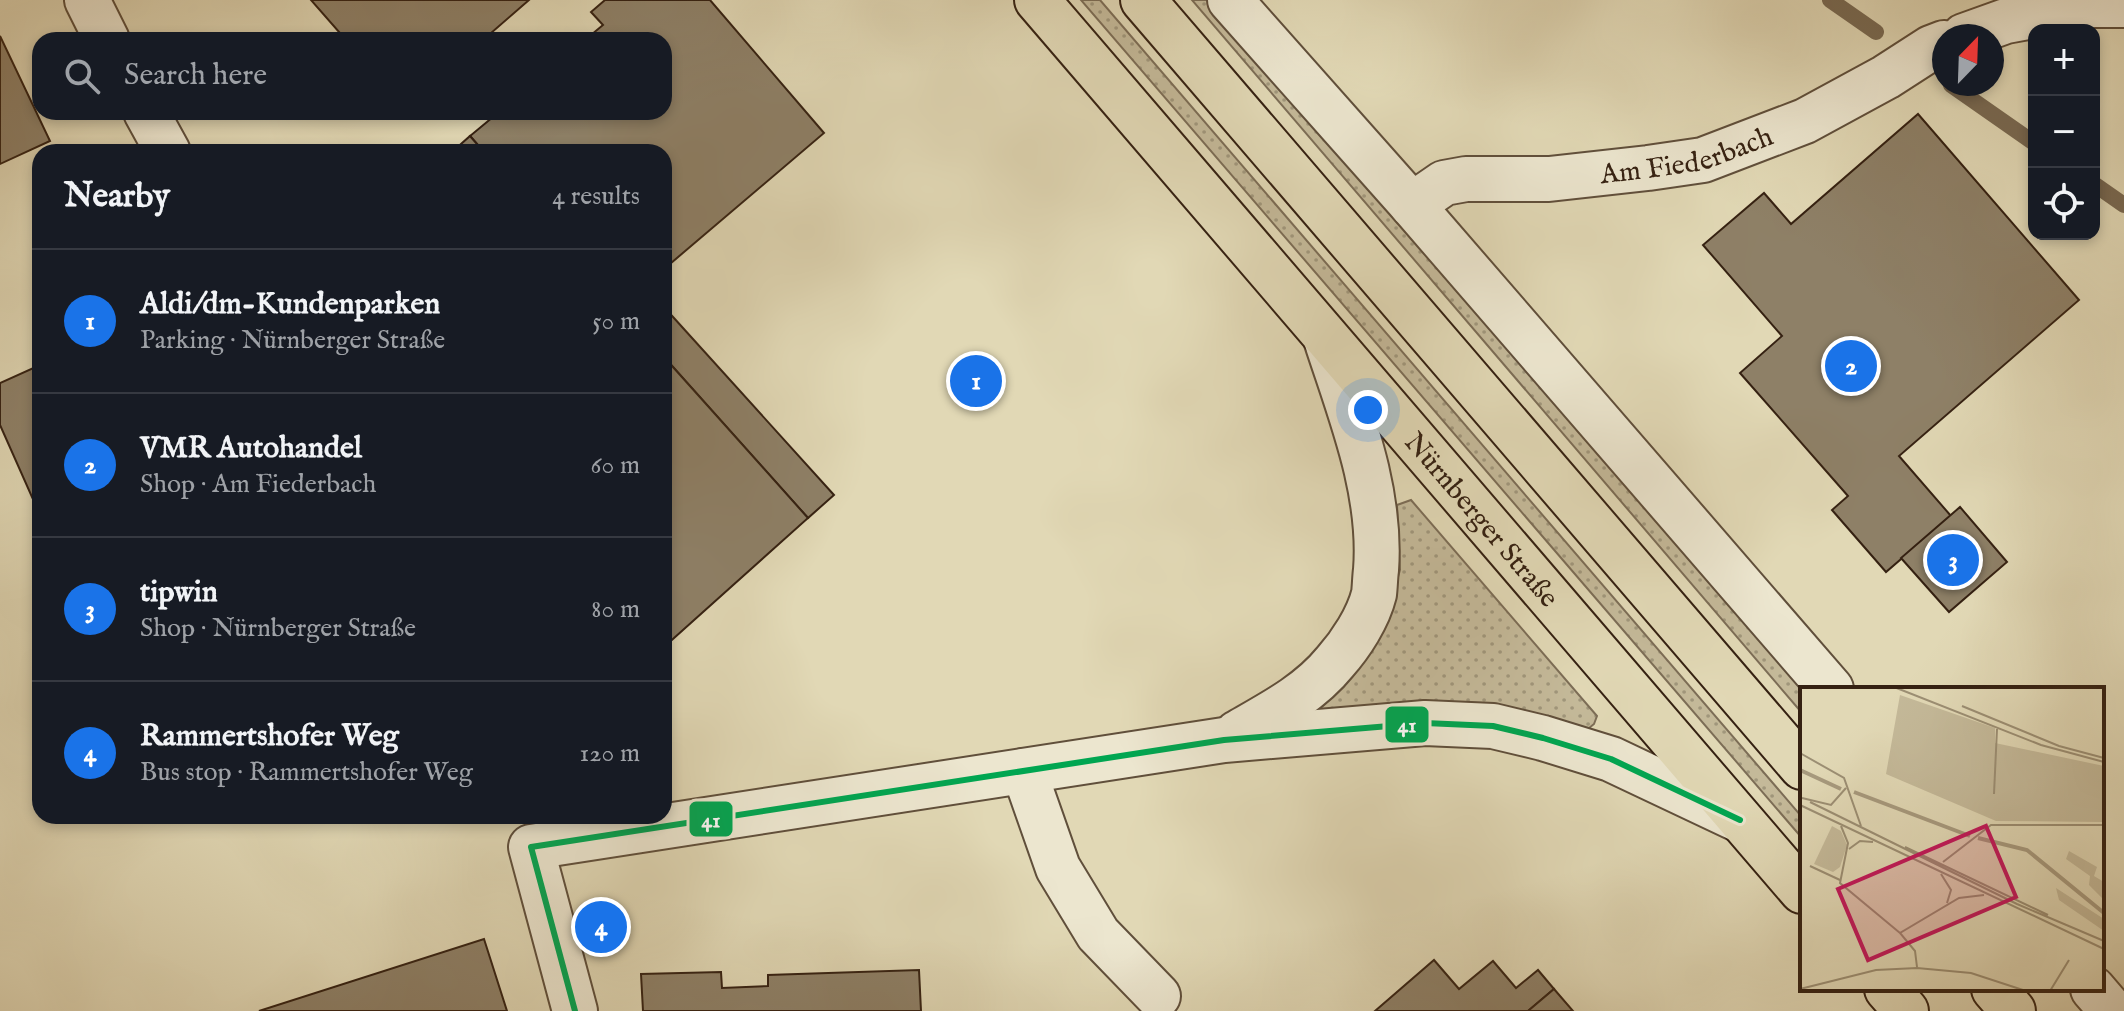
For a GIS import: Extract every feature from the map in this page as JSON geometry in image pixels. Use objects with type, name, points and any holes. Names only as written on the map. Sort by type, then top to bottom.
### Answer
[{"type":"main road","name":"Nürnberger Straße","points":[[1037,0],[1800,889]]},
{"type":"main road","points":[[1143,0],[1800,765]]},
{"type":"main road","points":[[1889,991],[1906,1011]]},
{"type":"main road","points":[[1996,991],[2013,1011]]},
{"type":"street","points":[[87,0],[103,32]]},
{"type":"street","points":[[1230,0],[1829,687]]},
{"type":"street","points":[[1998,24],[2092,5],[2124,5]]},
{"type":"street","name":"Am Fiederbach","points":[[1412,205],[1444,183],[1466,179],[1549,179],[1703,160],[1805,121],[1886,77],[1932,48]]},
{"type":"street","points":[[150,120],[164,144]]},
{"type":"street","points":[[1224,740],[1292,701],[1335,663],[1361,625],[1374,594],[1377,556],[1375,510],[1359,444],[1326,339]]},
{"type":"street","points":[[672,813],[1024,771],[1224,740],[1425,723],[1493,726],[1543,738],[1611,759],[1740,820]]},
{"type":"street","points":[[1024,771],[1058,868],[1098,934],[1158,996]]},
{"type":"street","points":[[575,1011],[524,831],[582,824]]},
{"type":"street","points":[[2095,991],[2112,1011]]},
{"type":"shaded area","points":[[1081,0],[1100,0],[1800,815],[1800,836]]},
{"type":"shaded area","points":[[1192,0],[1207,0],[1805,687],[1800,687],[1800,711]]},
{"type":"shaded area","points":[[1411,500],[1597,716],[1594,724],[1583,733],[1328,722],[1316,705],[1362,664],[1385,622],[1400,570],[1397,505]]},
{"type":"building","points":[[311,0],[529,0],[492,32],[339,32]]},
{"type":"building","points":[[605,0],[710,0],[824,133],[672,262],[672,144],[477,144],[470,136],[489,120],[672,120],[672,32],[595,32],[603,25],[591,12]]},
{"type":"building","points":[[0,36],[32,103],[32,120],[40,120],[50,141],[32,144],[32,149],[0,164]]},
{"type":"building","points":[[1918,114],[2079,300],[1899,456],[1951,516],[1886,572],[1832,510],[1848,496],[1740,373],[1782,336],[1703,245],[1764,193],[1791,224]]},
{"type":"building","points":[[470,136],[477,144],[461,144]]},
{"type":"building","points":[[672,316],[834,495],[808,518],[672,366]]},
{"type":"building","points":[[672,366],[808,518],[672,640]]},
{"type":"building","points":[[32,369],[32,497],[0,425],[0,383]]},
{"type":"building","points":[[1960,507],[2007,562],[1949,612],[1901,558]]},
{"type":"building","points":[[484,939],[507,1011],[259,1011]]},
{"type":"building","points":[[1434,960],[1459,989],[1493,961],[1516,988],[1538,970],[1554,989],[1528,1011],[1375,1011]]},
{"type":"building","points":[[919,970],[921,1011],[643,1011],[641,974],[721,972],[722,988],[768,986],[768,975]]},
{"type":"building","points":[[1554,989],[1573,1011],[1528,1011]]},
{"type":"waterway","points":[[1830,0],[1876,32]]},
{"type":"waterway","points":[[1967,96],[2028,139]]},
{"type":"waterway","points":[[2100,188],[2124,205]]},
{"type":"transit line","name":"41","points":[[575,1011],[531,847],[1224,740],[1425,723],[1493,726],[1543,738],[1611,759],[1740,820]]},
{"type":"place","name":"VMR Autohandel","points":[[1851,366]]},
{"type":"place","name":"Aldi/dm-Kundenparken","points":[[976,381]]},
{"type":"place","name":"tipwin","points":[[1953,560]]},
{"type":"place","name":"Rammertshofer Weg","points":[[601,927]]}]
